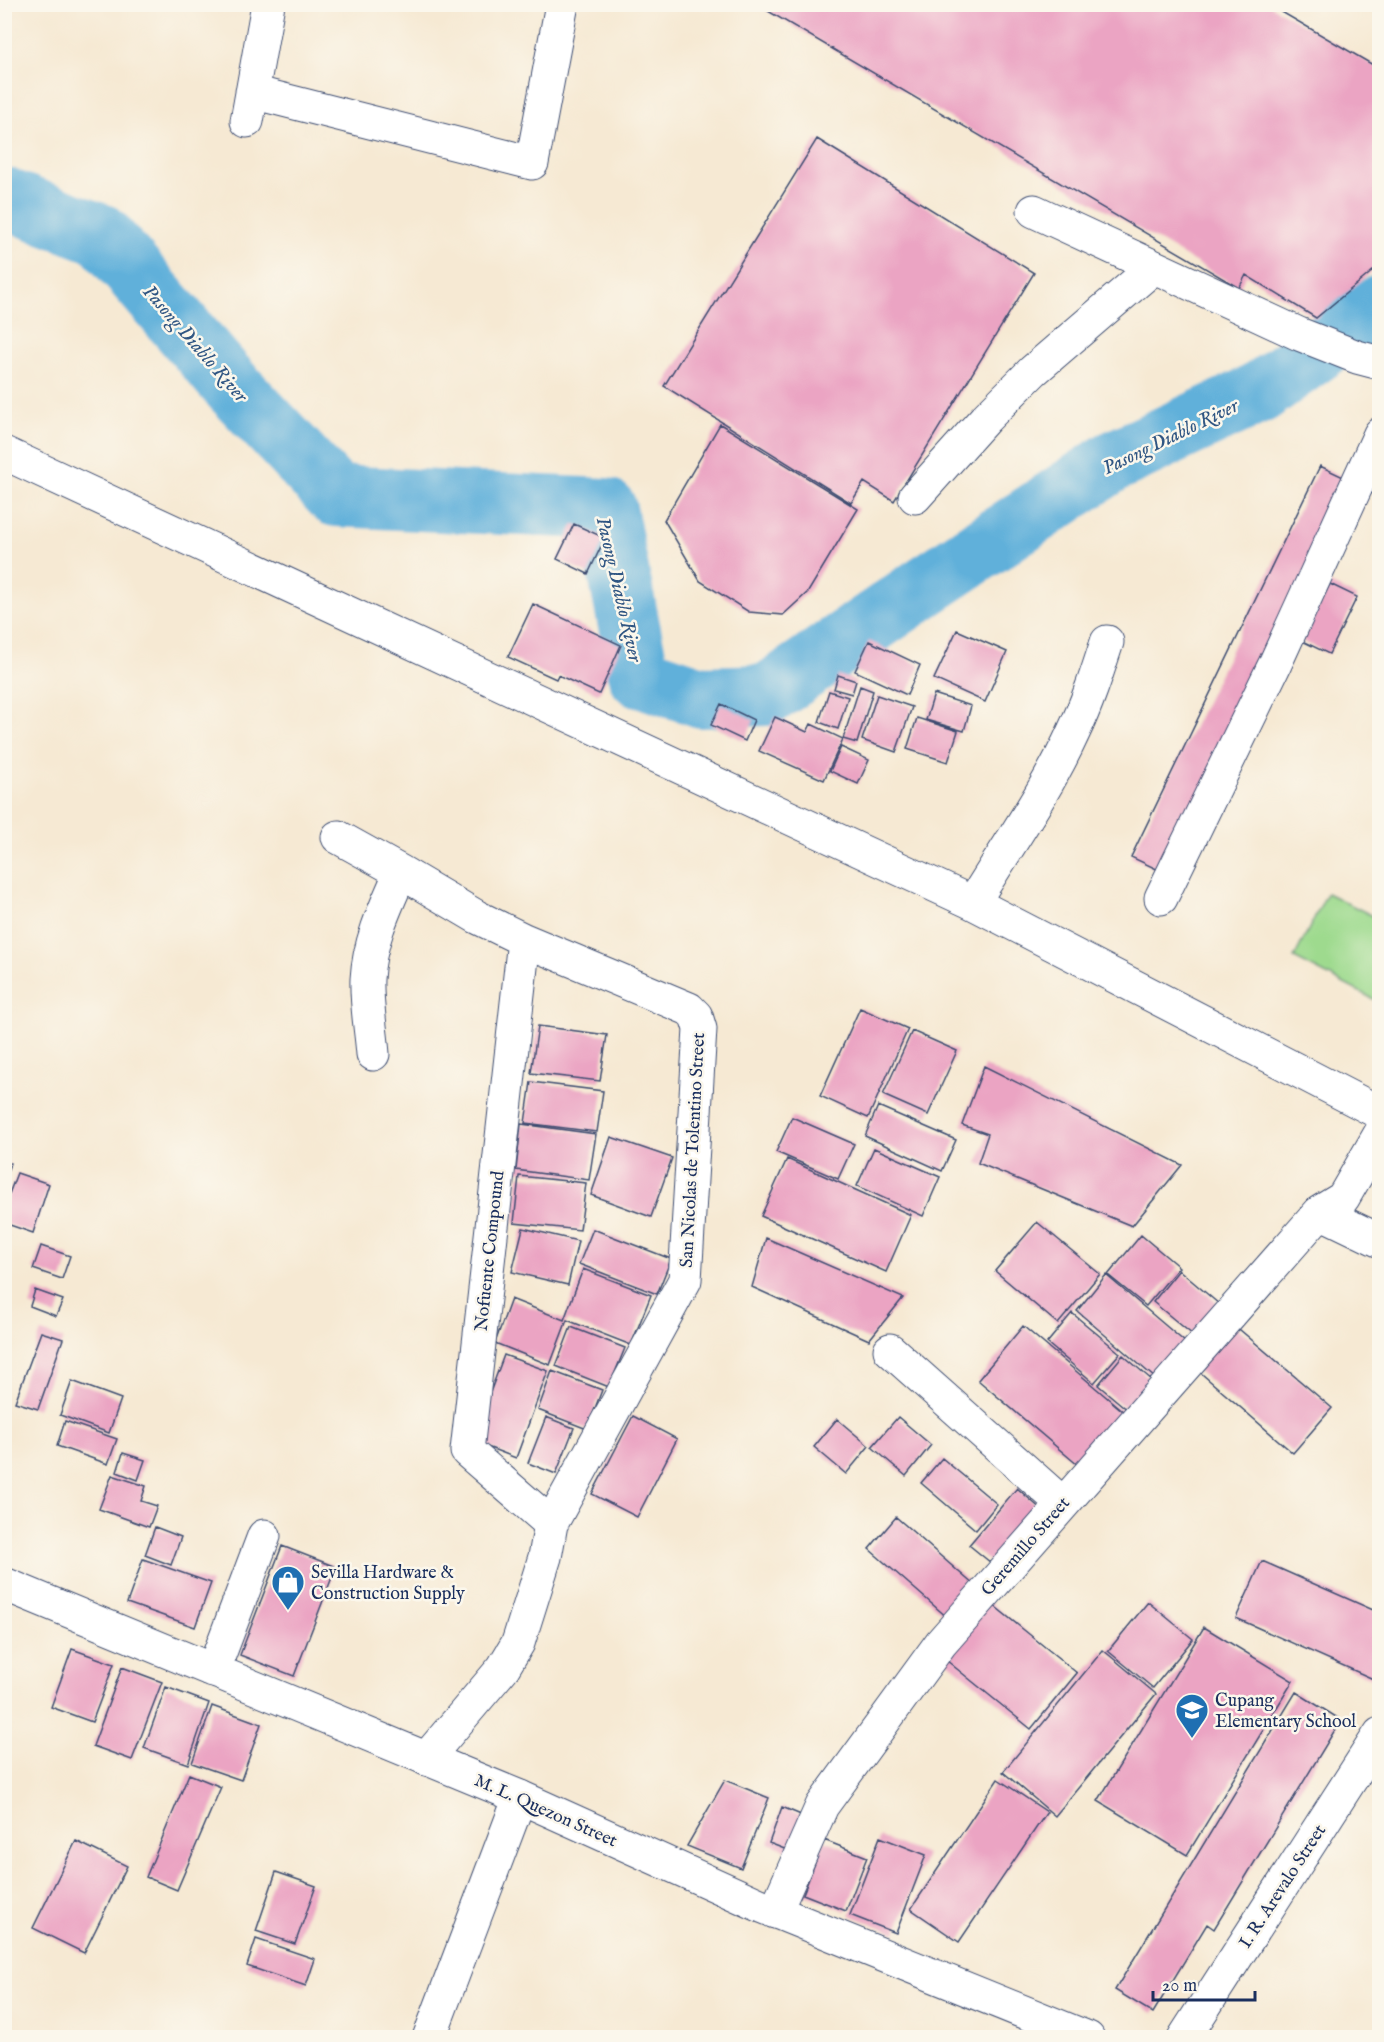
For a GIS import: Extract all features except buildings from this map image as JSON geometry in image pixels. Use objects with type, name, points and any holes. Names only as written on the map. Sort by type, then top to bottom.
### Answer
[{"type":"street","points":[[268,4],[250,106],[532,163],[562,4]]},
{"type":"street","points":[[1034,211],[1299,334],[1368,360]]},
{"type":"street","points":[[915,497],[985,419],[1033,371],[1153,268]]},
{"type":"street","points":[[1161,898],[1275,664],[1380,434]]},
{"type":"street","points":[[4,453],[973,903],[1380,1113]]},
{"type":"street","points":[[973,903],[1047,783],[1072,736],[1084,710],[1107,642]]},
{"type":"street","name":"San Nicolas de Tolentino Street","points":[[338,837],[477,917],[524,940],[689,1009],[696,1016],[700,1029],[685,1280],[551,1524],[545,1557],[518,1643],[503,1668],[426,1759]]},
{"type":"street","points":[[373,1054],[367,997],[371,953],[381,918],[401,872]]},
{"type":"street","name":"Nofuente Compound","points":[[524,940],[467,1451],[551,1524]]},
{"type":"street","name":"Geremillo Street","points":[[776,1912],[822,1806],[940,1643],[1320,1212],[1343,1198],[1380,1134]]},
{"type":"street","points":[[1320,1212],[1380,1241]]},
{"type":"street","points":[[890,1350],[1062,1503]]},
{"type":"street","points":[[213,1671],[264,1536]]},
{"type":"street","name":"M. L. Quezon Street","points":[[4,1584],[520,1797],[776,1912],[1088,2037]]},
{"type":"street","name":"I. R. Arevalo Street","points":[[1184,2037],[1380,1734]]},
{"type":"street","points":[[429,2037],[520,1797]]},
{"type":"green space","points":[[1327,893],[1379,919],[1379,1002],[1294,958]]},
{"type":"waterway","name":"Pasong Diablo River","points":[[4,198],[102,235],[230,384],[336,496],[606,509],[639,676],[701,697],[767,695],[1112,462],[1259,393],[1380,306]]},
{"type":"place","name":"Sevilla Hardware & Construction Supply","points":[[288,1611]]},
{"type":"place","name":"Cupang Elementary School","points":[[1192,1739]]}]
